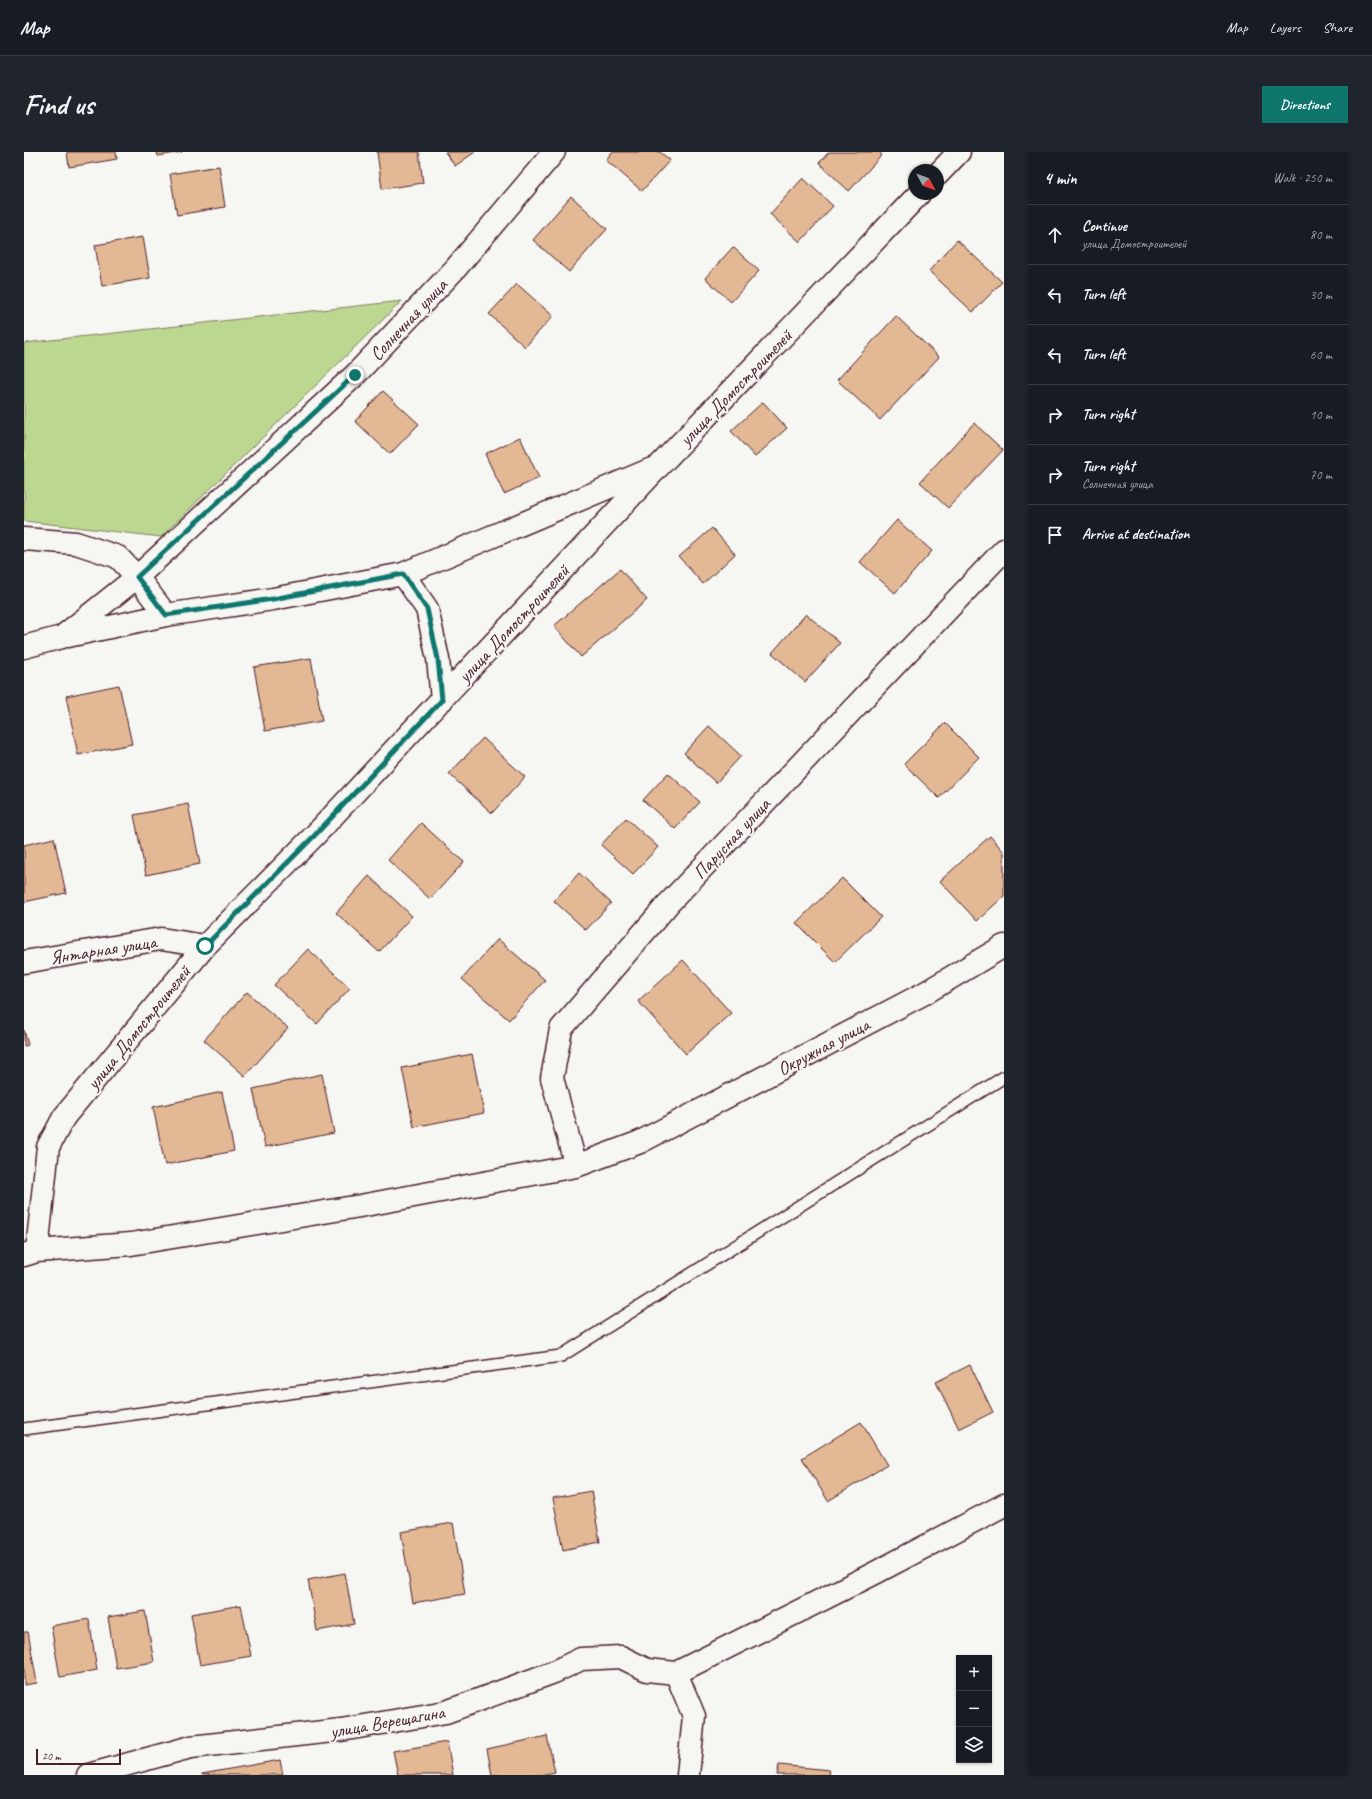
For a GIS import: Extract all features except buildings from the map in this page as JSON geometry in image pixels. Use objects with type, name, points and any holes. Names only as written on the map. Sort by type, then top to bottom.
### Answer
[{"type":"street","name":"Солнечная улица","points":[[24,647],[62,637],[137,577],[355,375],[456,268],[554,152]]},
{"type":"street","points":[[944,168],[960,152]]},
{"type":"street","name":"улица Домостроителей","points":[[31,1253],[48,1147],[64,1117],[205,946],[315,835],[660,465],[913,200]]},
{"type":"street","points":[[62,637],[166,615],[273,599],[403,574],[660,465]]},
{"type":"street","points":[[24,539],[76,543],[118,557],[137,577],[166,615]]},
{"type":"street","name":"Парусная улица","points":[[576,1166],[552,1078],[561,1029],[668,904],[1004,550]]},
{"type":"street","points":[[403,574],[427,609],[438,659],[442,700]]},
{"type":"street","name":"Янтарная улица","points":[[24,962],[161,939],[205,946]]},
{"type":"street","name":"Окружная улица","points":[[31,1253],[139,1242],[360,1206],[576,1166],[640,1142],[925,993],[1004,946]]},
{"type":"street","points":[[688,1775],[694,1716],[676,1673],[866,1578],[1004,1505]]},
{"type":"street","name":"улица Верещагина","points":[[88,1775],[191,1746],[341,1730],[446,1712],[554,1672],[581,1659],[621,1656],[647,1670],[676,1673]]},
{"type":"lane","points":[[24,1430],[561,1356],[1004,1077]]},
{"type":"green space","points":[[402,301],[161,537],[24,521],[24,343]]},
{"type":"route","points":[[205,946],[315,835],[442,700],[438,659],[427,609],[403,574],[273,599],[166,615],[137,577],[355,375]]}]
